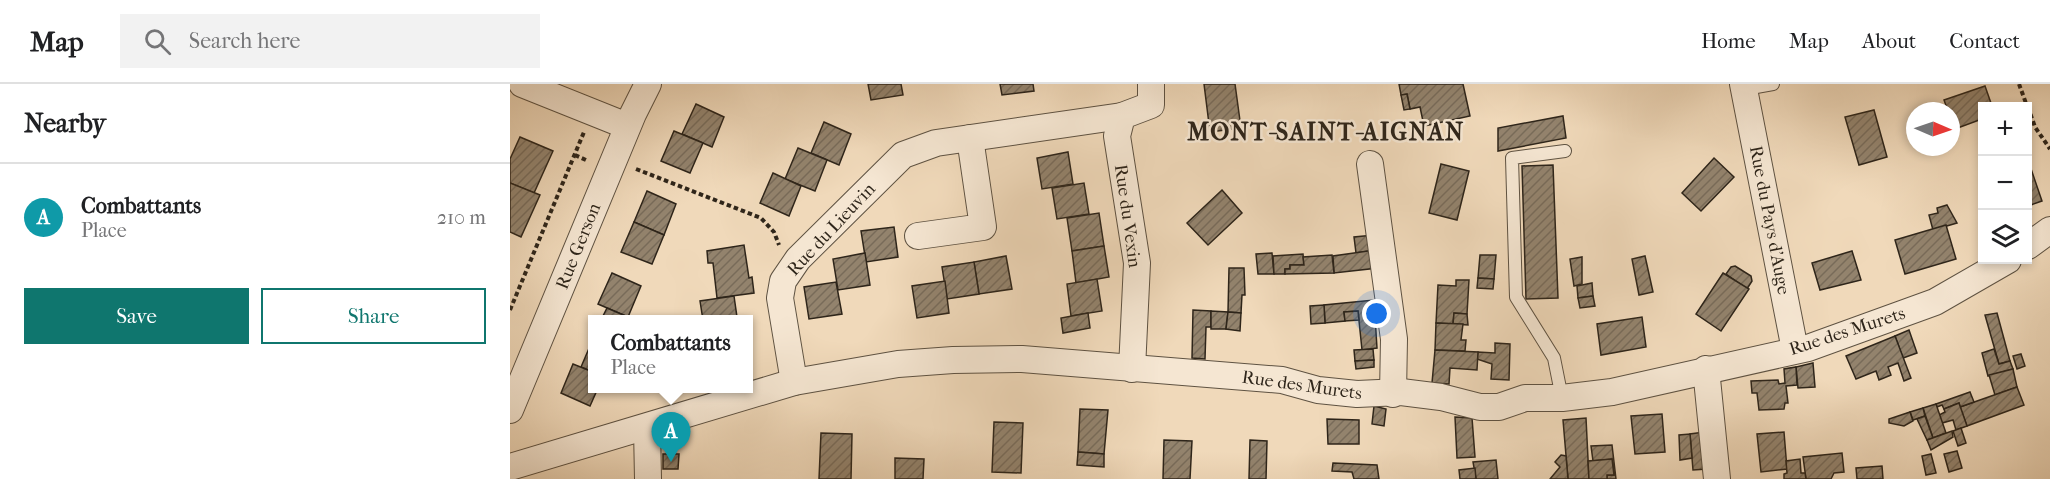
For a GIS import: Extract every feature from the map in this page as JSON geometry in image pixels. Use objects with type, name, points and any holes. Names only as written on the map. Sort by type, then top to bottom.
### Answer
[{"type":"street","points":[[522,84],[627,126]]},
{"type":"street","name":"Rue Gerson","points":[[510,410],[627,126],[648,84]]},
{"type":"street","points":[[1122,116],[1152,105],[1151,84]]},
{"type":"street","name":"Rue du Pays d'Auge","points":[[1744,87],[1795,350]]},
{"type":"street","name":"Rue du Lieuvin","points":[[794,382],[780,298],[783,281],[792,266],[903,155],[936,142],[1122,116]]},
{"type":"street","name":"Rue du Vexin","points":[[1122,116],[1117,136],[1137,263],[1132,369]]},
{"type":"street","points":[[918,237],[983,227],[970,138]]},
{"type":"street","points":[[1370,164],[1394,339],[1393,394]]},
{"type":"street","points":[[2032,243],[2050,230]]},
{"type":"street","name":"Rue des Murets","points":[[510,467],[647,428],[794,382],[898,364],[953,360],[1022,359],[1282,380],[1318,390],[1393,394],[1401,392],[1441,397],[1480,407],[1499,407],[1534,397],[1562,398],[1612,392],[1842,337],[1935,302],[2001,264]]},
{"type":"street","points":[[1706,369],[1717,479]]},
{"type":"street","points":[[647,428],[648,479]]},
{"type":"lane","name":"Rue du Pays d'Auge","points":[[1744,87],[1773,84]]},
{"type":"lane","points":[[1562,398],[1554,358],[1516,297],[1512,158],[1565,151]]},
{"type":"path","points":[[2019,84],[2025,102]]},
{"type":"path","points":[[510,310],[591,113]]},
{"type":"path","points":[[2032,119],[2050,149]]},
{"type":"path","points":[[575,155],[590,162],[612,163],[636,169],[761,218],[774,232],[783,255],[792,266]]},
{"type":"building","points":[[868,84],[901,84],[903,95],[871,100]]},
{"type":"building","points":[[1000,84],[1033,84],[1034,91],[1002,95]]},
{"type":"building","points":[[1204,84],[1235,84],[1241,128],[1210,132]]},
{"type":"building","points":[[1399,84],[1463,84],[1470,116],[1424,126],[1420,107],[1410,109],[1407,94],[1401,95]]},
{"type":"building","points":[[1985,86],[1991,102],[1978,102],[1978,120],[1960,127],[1960,102],[1945,102],[1944,100]]},
{"type":"building","points":[[1407,94],[1410,109],[1404,110],[1401,95]]},
{"type":"building","points":[[696,104],[724,117],[712,147],[682,134]]},
{"type":"building","points":[[1874,110],[1887,157],[1859,165],[1845,117]]},
{"type":"building","points":[[1563,116],[1566,138],[1498,151],[1498,128]]},
{"type":"building","points":[[824,122],[851,134],[839,165],[811,153]]},
{"type":"building","points":[[674,131],[703,143],[690,173],[661,161]]},
{"type":"building","points":[[520,137],[553,151],[534,193],[510,183],[510,159]]},
{"type":"building","points":[[798,148],[827,160],[815,191],[785,179]]},
{"type":"building","points":[[1068,152],[1073,184],[1042,189],[1037,158]]},
{"type":"building","points":[[1714,158],[1734,177],[1701,211],[1682,193]]},
{"type":"building","points":[[1441,164],[1469,171],[1457,220],[1429,213]]},
{"type":"building","points":[[1553,165],[1558,298],[1526,299],[1522,166]]},
{"type":"building","points":[[2032,172],[2042,201],[2032,205]]},
{"type":"building","points":[[773,173],[801,186],[789,216],[760,203]]},
{"type":"building","points":[[510,183],[540,195],[521,237],[510,232]]},
{"type":"building","points":[[1084,183],[1089,214],[1057,219],[1052,188]]},
{"type":"building","points":[[1222,190],[1242,213],[1208,245],[1187,223]]},
{"type":"building","points":[[647,191],[676,204],[664,235],[634,222]]},
{"type":"building","points":[[1947,205],[1957,223],[1933,230],[1929,215],[1938,213],[1937,208]]},
{"type":"building","points":[[1099,213],[1104,246],[1072,251],[1067,218]]},
{"type":"building","points":[[634,222],[664,235],[652,264],[621,252]]},
{"type":"building","points":[[1946,225],[1956,259],[1905,274],[1895,240]]},
{"type":"building","points":[[894,227],[898,257],[866,262],[861,231]]},
{"type":"building","points":[[1374,235],[1375,250],[1356,253],[1354,237]]},
{"type":"building","points":[[744,245],[749,278],[752,277],[754,293],[717,298],[713,263],[708,263],[707,251]]},
{"type":"building","points":[[1104,246],[1109,277],[1076,283],[1072,251]]},
{"type":"building","points":[[1375,250],[1378,268],[1334,273],[1333,256]]},
{"type":"building","points":[[1852,251],[1861,280],[1820,290],[1812,263]]},
{"type":"building","points":[[865,253],[870,285],[838,290],[833,259]]},
{"type":"building","points":[[1272,253],[1274,274],[1258,274],[1256,254]]},
{"type":"building","points":[[1303,254],[1304,265],[1290,265],[1290,269],[1285,269],[1285,274],[1274,274],[1273,256]]},
{"type":"building","points":[[1332,255],[1334,273],[1285,274],[1285,269],[1290,269],[1290,265],[1304,265],[1303,257]]},
{"type":"building","points":[[1480,255],[1496,255],[1494,279],[1478,278]]},
{"type":"building","points":[[1006,256],[1012,289],[979,294],[974,262]]},
{"type":"building","points":[[1645,256],[1653,292],[1639,295],[1632,259]]},
{"type":"building","points":[[1582,257],[1582,284],[1574,286],[1570,259]]},
{"type":"building","points":[[974,262],[979,294],[947,299],[942,267]]},
{"type":"building","points":[[1735,266],[1751,276],[1752,281],[1747,289],[1726,274],[1731,267]]},
{"type":"building","points":[[1229,268],[1244,268],[1245,295],[1242,295],[1241,313],[1228,312]]},
{"type":"building","points":[[612,273],[641,286],[629,315],[623,315],[598,304]]},
{"type":"building","points":[[1723,273],[1749,289],[1721,331],[1696,314]]},
{"type":"building","points":[[1478,278],[1494,279],[1493,289],[1477,288]]},
{"type":"building","points":[[1097,279],[1102,311],[1071,316],[1067,284]]},
{"type":"building","points":[[1456,280],[1469,280],[1467,314],[1454,313],[1453,324],[1436,323],[1438,285],[1456,286]]},
{"type":"building","points":[[945,281],[949,313],[917,318],[912,286]]},
{"type":"building","points":[[836,282],[842,314],[809,319],[804,287]]},
{"type":"building","points":[[1592,283],[1593,296],[1578,298],[1577,286]]},
{"type":"building","points":[[734,296],[737,315],[702,315],[700,301]]},
{"type":"building","points":[[1593,296],[1595,306],[1580,308],[1578,298]]},
{"type":"building","points":[[1374,300],[1377,348],[1362,350],[1358,311],[1344,312],[1345,321],[1325,323],[1324,305]]},
{"type":"building","points":[[1324,305],[1325,323],[1311,324],[1310,306]]},
{"type":"building","points":[[607,308],[623,315],[604,315]]},
{"type":"building","points":[[1193,310],[1211,311],[1211,327],[1206,327],[1205,359],[1192,358]]},
{"type":"building","points":[[1211,311],[1228,312],[1226,329],[1211,329]]},
{"type":"building","points":[[1358,311],[1359,320],[1345,321],[1344,312]]},
{"type":"building","points":[[1228,312],[1241,313],[1240,331],[1226,329]]},
{"type":"building","points":[[1088,313],[1090,328],[1063,333],[1061,318]]},
{"type":"building","points":[[1454,313],[1467,314],[1468,325],[1453,324]]},
{"type":"building","points":[[1997,313],[2010,361],[1999,364],[1985,315]]},
{"type":"building","points":[[1642,317],[1646,347],[1601,355],[1597,324]]},
{"type":"building","points":[[1436,323],[1463,324],[1461,340],[1466,340],[1465,351],[1435,350]]},
{"type":"building","points":[[1909,330],[1917,353],[1903,358],[1895,336]]},
{"type":"building","points":[[1895,336],[1911,378],[1904,381],[1898,363],[1888,367],[1891,375],[1879,380],[1876,371],[1856,379],[1846,356]]},
{"type":"building","points":[[1495,343],[1510,344],[1509,380],[1491,379],[1492,364],[1477,359],[1478,352],[1495,353]]},
{"type":"building","points":[[1373,349],[1374,360],[1355,361],[1354,350]]},
{"type":"building","points":[[1994,349],[1999,364],[2010,361],[2013,369],[1988,376],[1982,353]]},
{"type":"building","points":[[1435,350],[1478,352],[1477,370],[1450,368],[1449,384],[1432,383]]},
{"type":"building","points":[[588,351],[588,370],[581,367]]},
{"type":"building","points":[[2021,354],[2025,366],[2017,369],[2013,356]]},
{"type":"building","points":[[1374,360],[1374,367],[1356,369],[1355,361]]},
{"type":"building","points":[[1813,363],[1815,387],[1798,388],[1796,367]]},
{"type":"building","points":[[573,364],[588,370],[588,393],[596,393],[590,406],[561,393]]},
{"type":"building","points":[[1796,367],[1797,385],[1786,386],[1788,403],[1785,403],[1784,409],[1759,410],[1757,393],[1752,393],[1751,381],[1778,380],[1779,384],[1785,383],[1784,369]]},
{"type":"building","points":[[2013,369],[2017,387],[1995,395],[1989,375]]},
{"type":"building","points":[[2017,387],[2024,405],[1967,426],[1960,407]]},
{"type":"building","points":[[1970,392],[1974,402],[1960,407],[1959,403],[1944,409],[1942,405],[1937,407],[1936,404]]},
{"type":"building","points":[[1959,403],[1967,426],[1956,430],[1953,420],[1942,423],[1939,415],[1945,412],[1944,409]]},
{"type":"building","points":[[1936,404],[1946,433],[1933,438],[1923,408]]},
{"type":"building","points":[[1374,406],[1386,409],[1384,426],[1372,424]]},
{"type":"building","points":[[1923,408],[1925,416],[1913,420],[1910,412]]},
{"type":"building","points":[[1080,409],[1108,410],[1104,454],[1078,452]]},
{"type":"building","points":[[1910,412],[1913,421],[1904,426],[1889,423],[1889,419]]},
{"type":"building","points":[[1662,414],[1665,452],[1635,454],[1631,416]]},
{"type":"building","points":[[1925,416],[1933,438],[1927,440],[1917,419]]},
{"type":"building","points":[[1455,417],[1472,418],[1475,457],[1457,458]]},
{"type":"building","points":[[1586,418],[1589,479],[1568,479],[1563,420]]},
{"type":"building","points":[[1327,419],[1359,420],[1359,444],[1328,444]]},
{"type":"building","points":[[994,422],[1023,423],[1021,473],[992,472]]},
{"type":"building","points":[[1961,428],[1966,443],[1958,446],[1953,431]]},
{"type":"building","points":[[1952,431],[1953,437],[1931,450],[1927,440]]},
{"type":"building","points":[[1704,432],[1707,469],[1693,470],[1690,434]]},
{"type":"building","points":[[1784,432],[1787,469],[1761,472],[1757,434]]},
{"type":"building","points":[[821,433],[852,434],[851,479],[819,479]]},
{"type":"building","points":[[1690,434],[1692,458],[1680,460],[1679,435]]},
{"type":"building","points":[[1164,440],[1192,441],[1190,479],[1163,479]]},
{"type":"building","points":[[1250,440],[1267,441],[1266,479],[1249,479]]},
{"type":"building","points":[[1612,445],[1616,479],[1607,479],[1607,475],[1614,475],[1612,459],[1593,461],[1591,446]]},
{"type":"building","points":[[1957,451],[1962,468],[1949,472],[1944,454]]},
{"type":"building","points":[[1078,452],[1104,454],[1104,467],[1077,465]]},
{"type":"building","points":[[1842,453],[1844,472],[1834,473],[1831,479],[1806,479],[1803,457]]},
{"type":"building","points":[[663,454],[679,454],[678,469],[663,469]]},
{"type":"building","points":[[1931,454],[1936,473],[1926,475],[1922,456]]},
{"type":"building","points":[[1561,455],[1566,456],[1568,479],[1550,479],[1560,467],[1555,462]]},
{"type":"building","points":[[895,458],[924,459],[923,479],[895,479]]},
{"type":"building","points":[[1612,459],[1614,475],[1607,475],[1607,479],[1589,479],[1588,461]]},
{"type":"building","points":[[1800,459],[1801,473],[1805,473],[1806,479],[1784,479],[1784,474],[1787,473],[1786,461]]},
{"type":"building","points":[[1496,460],[1498,479],[1476,479],[1473,462]]},
{"type":"building","points":[[1333,463],[1377,465],[1379,479],[1354,479],[1352,472],[1332,471]]},
{"type":"building","points":[[1882,466],[1883,479],[1857,479],[1856,468]]},
{"type":"building","points":[[1475,468],[1476,479],[1460,479],[1459,470]]},
{"type":"place","name":"Combattants","points":[[671,462]]},
{"type":"district","name":"MONT-SAINT-AIGNAN","points":[[1326,132]]}]
